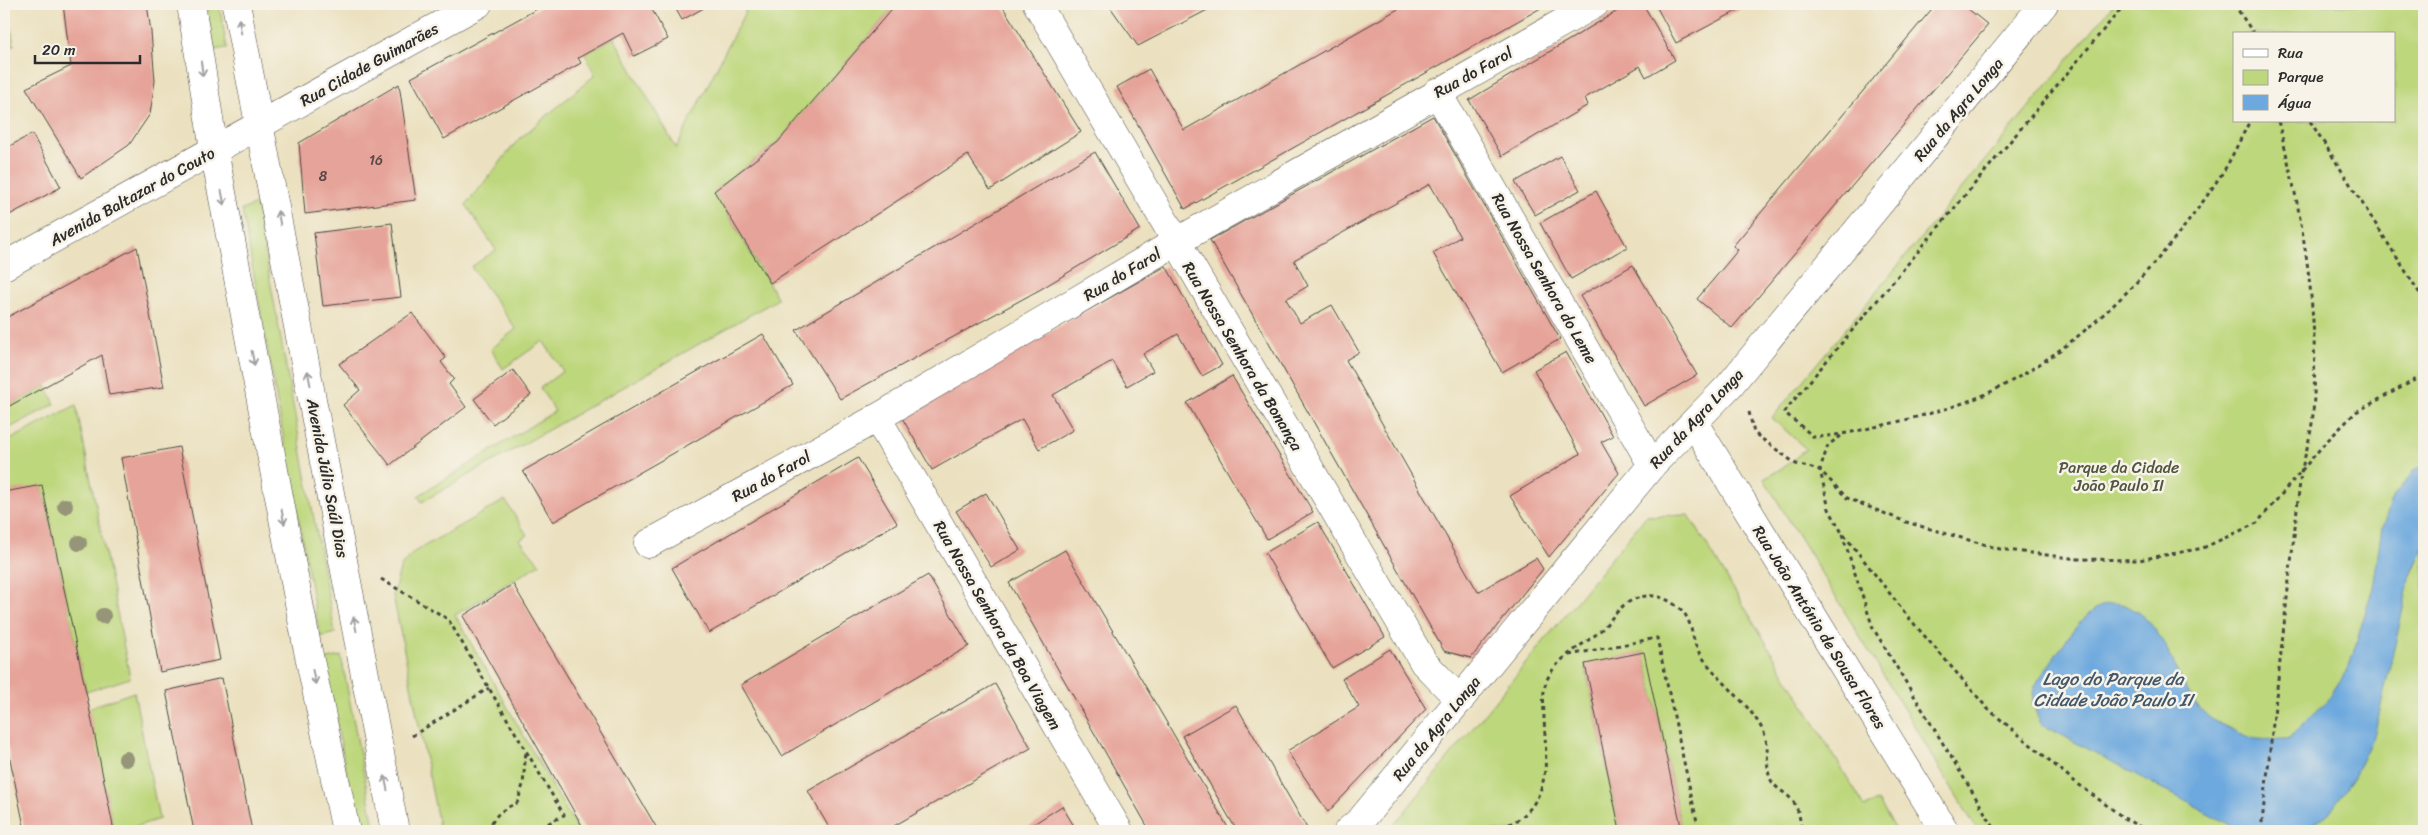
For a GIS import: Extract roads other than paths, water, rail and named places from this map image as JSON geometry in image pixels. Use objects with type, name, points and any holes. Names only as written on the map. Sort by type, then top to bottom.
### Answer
[{"type":"street","points":[[191,4],[214,150],[307,646],[346,831]]},
{"type":"street","name":"Avenida Júlio Saúl Dias","points":[[236,4],[395,831]]},
{"type":"street","name":"Rua Cidade Guimarães","points":[[260,125],[478,4]]},
{"type":"street","name":"Rua Nossa Senhora da Bonança","points":[[1038,4],[1424,663],[1460,700]]},
{"type":"street","name":"Rua do Farol","points":[[648,544],[877,418],[1176,242],[1437,92],[1595,4]]},
{"type":"street","name":"Rua da Agra Longa","points":[[1348,831],[1361,820],[1652,465],[1735,378],[2044,4]]},
{"type":"street","name":"Rua Nossa Senhora do Leme","points":[[1437,92],[1652,465]]},
{"type":"street","name":"Avenida Baltazar do Couto","points":[[4,266],[260,125]]},
{"type":"street","name":"Rua Nossa Senhora da Boa Viagem","points":[[877,418],[1119,831]]},
{"type":"street","name":"Rua João António de Sousa Flores","points":[[1694,422],[1945,831]]},
{"type":"water","name":"Lago do Parque da Cidade João Paulo II","points":[[2424,466],[2424,546],[2410,578],[2375,732],[2354,777],[2329,813],[2300,831],[2252,831],[2232,826],[2041,724],[2033,700],[2034,688],[2037,682],[2083,620],[2093,611],[2105,605],[2118,603],[2131,608],[2145,618],[2156,631],[2188,691],[2197,705],[2209,717],[2253,738],[2288,739],[2326,702],[2349,667],[2373,587],[2382,527],[2394,495],[2416,469]]},
{"type":"park label","name":"Parque da Cidade João Paulo II","points":[[2119,476]]}]
